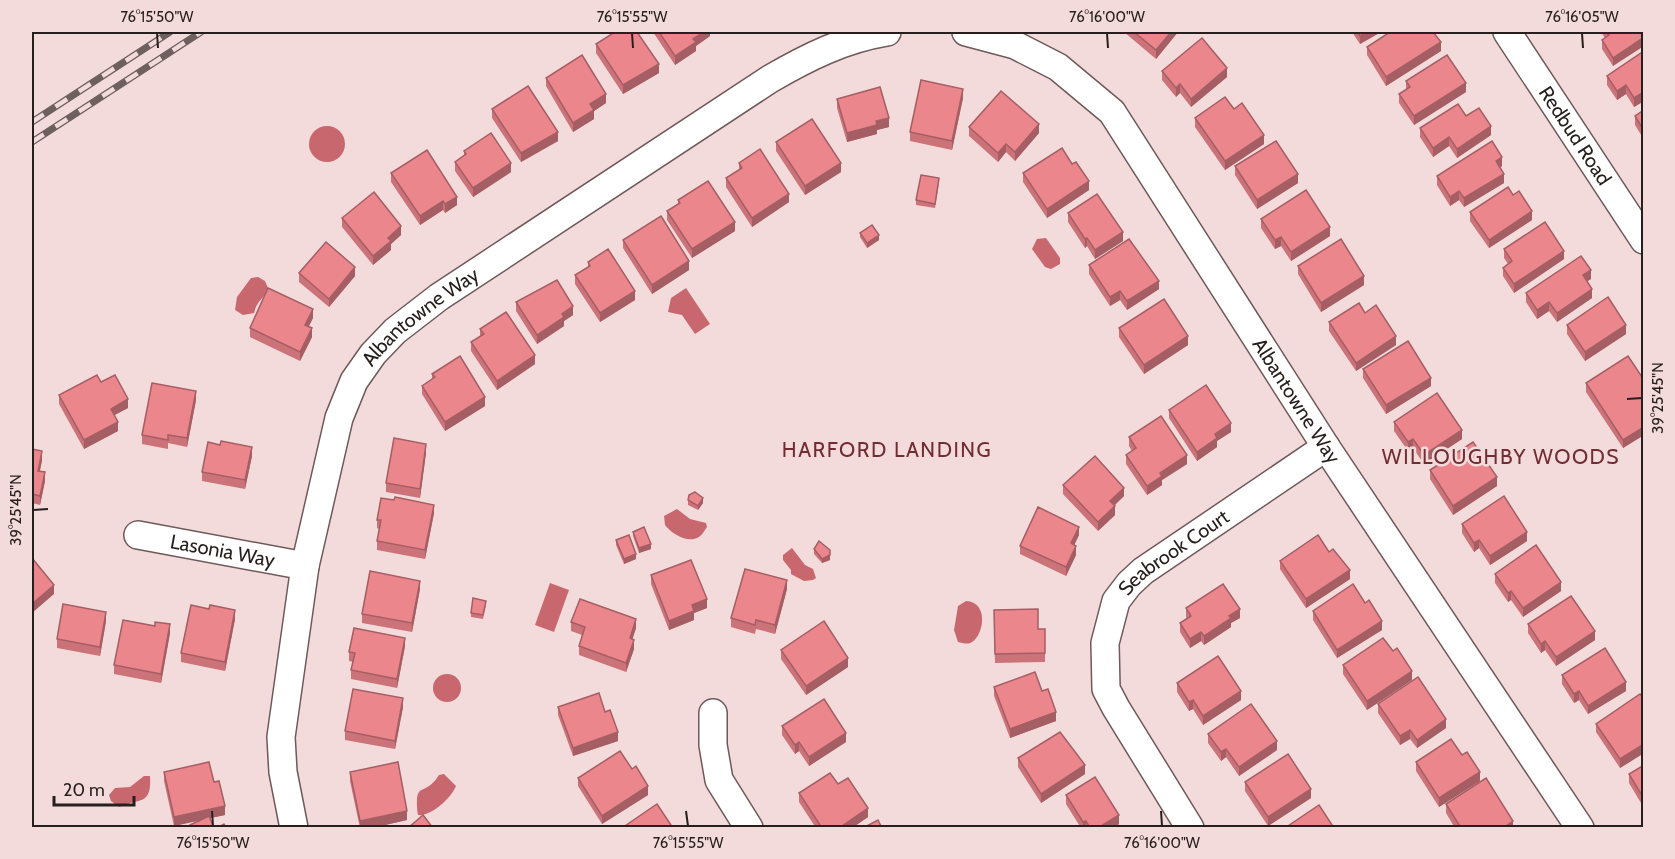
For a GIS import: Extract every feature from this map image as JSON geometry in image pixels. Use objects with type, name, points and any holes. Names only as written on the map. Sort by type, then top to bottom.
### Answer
[{"type":"street","name":"Albantowne Way","points":[[294,828],[283,772],[281,737],[305,566],[339,418],[354,381],[373,354],[395,332],[439,297],[770,80],[814,54],[839,44],[887,32]]},
{"type":"street","name":"Albantowne Way","points":[[966,32],[1015,45],[1058,67],[1112,112],[1326,447],[1580,828]]},
{"type":"street","name":"Redbud Road","points":[[1507,32],[1644,240]]},
{"type":"street","name":"Seabrook Court","points":[[1190,828],[1106,689],[1105,643],[1116,601],[1143,571],[1326,447]]},
{"type":"street","name":"Lasonia Way","points":[[138,535],[305,566]]},
{"type":"street","points":[[712,713],[713,745],[719,780],[749,828]]},
{"type":"shaded area","points":[[327,126],[340,131],[345,144],[340,157],[327,162],[314,157],[309,144],[314,131]]},
{"type":"shaded area","points":[[1046,238],[1060,258],[1060,264],[1051,269],[1045,267],[1032,249],[1037,239]]},
{"type":"shaded area","points":[[258,277],[265,281],[267,292],[257,304],[254,313],[243,315],[235,310],[237,297],[251,278]]},
{"type":"shaded area","points":[[686,288],[710,324],[695,334],[682,315],[668,312],[671,298]]},
{"type":"shaded area","points":[[677,509],[690,519],[706,523],[707,527],[700,536],[693,539],[684,538],[665,525],[664,516]]},
{"type":"shaded area","points":[[792,548],[805,565],[813,569],[816,578],[804,581],[791,574],[791,570],[783,560],[783,555]]},
{"type":"shaded area","points":[[550,583],[569,590],[554,632],[535,625]]},
{"type":"shaded area","points":[[966,601],[978,607],[982,619],[976,638],[967,644],[958,642],[954,630],[958,606]]},
{"type":"shaded area","points":[[447,674],[457,678],[461,688],[457,698],[447,702],[437,698],[433,688],[437,678]]},
{"type":"shaded area","points":[[444,774],[456,786],[454,790],[435,810],[418,815],[419,792],[434,782],[439,775]]},
{"type":"shaded area","points":[[144,776],[150,776],[149,792],[146,797],[119,807],[111,801],[109,795],[115,788],[130,787]]},
{"type":"building","points":[[615,32],[637,32],[659,64],[623,85],[596,44]]},
{"type":"building","points":[[659,32],[704,32],[693,39],[696,42],[675,56]]},
{"type":"building","points":[[1134,32],[1171,32],[1156,50]]},
{"type":"building","points":[[1390,32],[1433,32],[1441,42],[1386,77],[1367,47]]},
{"type":"building","points":[[1606,32],[1644,32],[1644,37],[1613,58],[1602,40],[1609,35]]},
{"type":"building","points":[[1202,38],[1227,68],[1191,99],[1180,84],[1176,88],[1162,71]]},
{"type":"building","points":[[1644,51],[1644,92],[1634,98],[1626,85],[1617,91],[1607,76]]},
{"type":"building","points":[[582,55],[606,94],[590,104],[594,110],[573,123],[546,78]]},
{"type":"building","points":[[1447,55],[1466,83],[1414,116],[1399,94],[1410,87],[1406,81]]},
{"type":"building","points":[[921,80],[963,89],[952,141],[910,132]]},
{"type":"building","points":[[528,86],[558,132],[521,153],[492,109]]},
{"type":"building","points":[[880,87],[889,118],[876,121],[877,125],[847,133],[837,99]]},
{"type":"building","points":[[1001,91],[1039,124],[1015,152],[1006,144],[998,153],[969,127]]},
{"type":"building","points":[[1225,97],[1234,109],[1242,103],[1264,135],[1225,161],[1195,118]]},
{"type":"building","points":[[1458,104],[1466,116],[1479,108],[1491,126],[1457,149],[1449,137],[1433,148],[1420,128]]},
{"type":"building","points":[[1644,110],[1644,128],[1643,129],[1635,116]]},
{"type":"building","points":[[812,119],[841,163],[805,186],[776,142]]},
{"type":"building","points":[[491,133],[511,163],[473,188],[455,162],[466,154],[464,151]]},
{"type":"building","points":[[1276,141],[1298,174],[1257,200],[1235,166]]},
{"type":"building","points":[[1492,141],[1502,157],[1496,161],[1504,174],[1464,198],[1459,191],[1450,197],[1437,176]]},
{"type":"building","points":[[1062,148],[1072,164],[1076,162],[1089,181],[1047,209],[1023,173]]},
{"type":"building","points":[[760,149],[789,194],[752,218],[726,178],[742,168],[739,163]]},
{"type":"building","points":[[427,150],[457,197],[445,204],[443,201],[420,216],[391,173]]},
{"type":"building","points":[[921,175],[939,178],[935,204],[916,200]]},
{"type":"building","points":[[708,181],[735,222],[692,249],[667,211],[680,203],[678,200]]},
{"type":"building","points":[[1508,187],[1513,195],[1519,191],[1532,211],[1489,240],[1470,212]]},
{"type":"building","points":[[1306,190],[1330,227],[1291,252],[1281,237],[1275,240],[1261,219]]},
{"type":"building","points":[[374,192],[401,226],[388,238],[391,241],[373,256],[342,218]]},
{"type":"building","points":[[1097,194],[1123,232],[1095,250],[1068,213]]},
{"type":"building","points":[[661,216],[689,261],[652,285],[623,240]]},
{"type":"building","points":[[1545,222],[1564,251],[1514,284],[1503,268],[1512,261],[1504,249]]},
{"type":"building","points":[[872,225],[879,235],[867,243],[860,233]]},
{"type":"building","points":[[1129,239],[1159,281],[1127,301],[1120,291],[1110,297],[1089,265]]},
{"type":"building","points":[[1341,239],[1364,276],[1321,303],[1298,266]]},
{"type":"building","points":[[326,242],[355,267],[329,299],[299,273]]},
{"type":"building","points":[[608,249],[635,291],[600,313],[575,275],[590,266],[588,262]]},
{"type":"building","points":[[1581,256],[1591,270],[1583,275],[1592,289],[1557,313],[1549,302],[1537,310],[1526,293]]},
{"type":"building","points":[[557,280],[573,306],[562,314],[564,317],[537,335],[516,302]]},
{"type":"building","points":[[268,288],[313,309],[305,325],[312,328],[300,352],[250,328]]},
{"type":"building","points":[[1608,297],[1626,325],[1585,352],[1567,325]]},
{"type":"building","points":[[1164,299],[1188,336],[1144,365],[1119,328]]},
{"type":"building","points":[[1359,303],[1365,313],[1376,305],[1396,336],[1356,363],[1329,322]]},
{"type":"building","points":[[506,312],[535,355],[497,381],[471,342],[484,334],[480,329]]},
{"type":"building","points":[[1408,341],[1431,378],[1386,405],[1363,369]]},
{"type":"building","points":[[460,356],[485,397],[445,422],[422,386],[435,377],[432,374]]},
{"type":"building","points":[[1628,356],[1644,380],[1644,427],[1623,440],[1586,383]]},
{"type":"building","points":[[97,375],[101,382],[115,375],[128,399],[111,409],[118,422],[84,440],[59,395]]},
{"type":"building","points":[[152,383],[196,391],[187,438],[168,435],[168,440],[142,435]]},
{"type":"building","points":[[1206,385],[1231,423],[1215,434],[1217,438],[1197,452],[1169,410]]},
{"type":"building","points":[[1437,393],[1462,430],[1424,455],[1413,439],[1408,442],[1394,422]]},
{"type":"building","points":[[1161,416],[1187,455],[1160,473],[1162,476],[1147,486],[1126,455],[1136,448],[1129,437]]},
{"type":"building","points":[[394,438],[426,444],[420,489],[386,483]]},
{"type":"building","points":[[221,441],[252,447],[245,480],[202,472],[208,442],[220,445]]},
{"type":"building","points":[[1473,442],[1497,477],[1453,506],[1430,470]]},
{"type":"building","points":[[32,449],[42,451],[38,471],[45,472],[40,496],[32,494]]},
{"type":"building","points":[[1095,456],[1124,488],[1110,501],[1115,506],[1098,522],[1063,485]]},
{"type":"building","points":[[695,492],[703,498],[698,506],[688,500],[689,495]]},
{"type":"building","points":[[1504,496],[1527,532],[1490,556],[1479,540],[1474,543],[1462,524]]},
{"type":"building","points":[[395,497],[434,505],[425,550],[377,541],[381,520],[377,520],[381,498],[394,500]]},
{"type":"building","points":[[1038,507],[1079,527],[1071,543],[1076,546],[1066,567],[1020,546]]},
{"type":"building","points":[[644,527],[651,544],[639,548],[633,532]]},
{"type":"building","points":[[629,535],[636,554],[624,559],[616,540]]},
{"type":"building","points":[[1318,535],[1329,552],[1333,549],[1350,570],[1306,599],[1280,561]]},
{"type":"building","points":[[819,541],[830,550],[830,555],[822,559],[814,549]]},
{"type":"building","points":[[1536,545],[1561,582],[1523,608],[1511,591],[1508,593],[1495,574]]},
{"type":"building","points":[[32,558],[54,585],[32,604]]},
{"type":"building","points":[[691,560],[707,599],[692,605],[694,611],[669,621],[651,575]]},
{"type":"building","points":[[745,569],[787,580],[775,625],[756,620],[755,625],[731,618]]},
{"type":"building","points":[[370,571],[420,581],[412,623],[362,614]]},
{"type":"building","points":[[1223,584],[1240,609],[1229,616],[1231,618],[1204,636],[1201,632],[1190,639],[1180,623],[1191,616],[1186,608]]},
{"type":"building","points":[[1353,584],[1365,603],[1369,600],[1382,621],[1337,650],[1313,611]]},
{"type":"building","points":[[1571,596],[1595,631],[1556,657],[1545,641],[1541,644],[1528,624]]},
{"type":"building","points":[[473,598],[486,601],[483,615],[471,613]]},
{"type":"building","points":[[580,599],[636,619],[630,638],[634,640],[626,663],[579,646],[585,627],[571,622]]},
{"type":"building","points":[[63,604],[106,612],[100,647],[57,639]]},
{"type":"building","points":[[191,605],[209,609],[210,605],[235,610],[225,662],[181,653]]},
{"type":"building","points":[[1038,609],[1038,629],[1045,629],[1045,653],[995,654],[994,610]]},
{"type":"building","points":[[123,620],[155,626],[155,622],[170,624],[161,674],[114,665]]},
{"type":"building","points":[[824,621],[848,658],[806,686],[781,650]]},
{"type":"building","points":[[354,628],[405,638],[397,679],[351,670],[355,653],[349,652]]},
{"type":"building","points":[[1383,638],[1393,651],[1397,648],[1412,671],[1367,701],[1343,665]]},
{"type":"building","points":[[1605,648],[1626,682],[1588,706],[1579,691],[1574,694],[1562,675]]},
{"type":"building","points":[[1218,656],[1241,691],[1203,716],[1193,700],[1189,702],[1177,683]]},
{"type":"building","points":[[1035,672],[1042,691],[1048,689],[1056,712],[1010,729],[994,687]]},
{"type":"building","points":[[1418,677],[1446,719],[1417,740],[1410,730],[1400,736],[1378,704]]},
{"type":"building","points":[[353,689],[403,698],[395,741],[345,731]]},
{"type":"building","points":[[599,693],[605,712],[610,710],[618,732],[573,748],[558,707]]},
{"type":"building","points":[[1640,694],[1644,699],[1644,744],[1620,759],[1596,724]]},
{"type":"building","points":[[824,699],[846,733],[809,757],[799,742],[795,745],[782,726]]},
{"type":"building","points":[[1251,704],[1277,741],[1239,767],[1226,749],[1221,752],[1208,734]]},
{"type":"building","points":[[1060,732],[1085,765],[1041,794],[1018,758]]},
{"type":"building","points":[[1451,739],[1462,755],[1467,752],[1480,772],[1439,798],[1416,762]]},
{"type":"building","points":[[620,751],[632,769],[636,766],[648,786],[602,816],[578,778]]},
{"type":"building","points":[[1288,754],[1311,789],[1268,817],[1245,782]]},
{"type":"building","points":[[209,762],[214,782],[219,781],[225,806],[174,817],[164,772]]},
{"type":"building","points":[[398,762],[407,811],[360,821],[350,772]]},
{"type":"building","points":[[1644,765],[1644,793],[1641,794],[1629,774]]},
{"type":"building","points":[[830,773],[838,784],[848,778],[868,808],[839,828],[822,828],[799,793]]},
{"type":"building","points":[[1095,777],[1119,815],[1098,828],[1090,828],[1086,821],[1083,822],[1066,795]]},
{"type":"building","points":[[1486,778],[1513,821],[1503,828],[1461,828],[1446,804]]},
{"type":"building","points":[[657,804],[673,828],[622,828]]},
{"type":"building","points":[[1319,805],[1334,828],[1285,828]]},
{"type":"building","points":[[423,815],[433,828],[408,828]]},
{"type":"building","points":[[209,816],[214,828],[191,828],[190,825]]},
{"type":"building","points":[[878,820],[882,828],[863,828]]},
{"type":"railway","points":[[32,122],[170,32]]},
{"type":"railway","points":[[32,142],[201,32]]},
{"type":"district","name":"HARFORD LANDING","points":[[887,449]]},
{"type":"district","name":"WILLOUGHBY WOODS","points":[[1501,456]]}]
